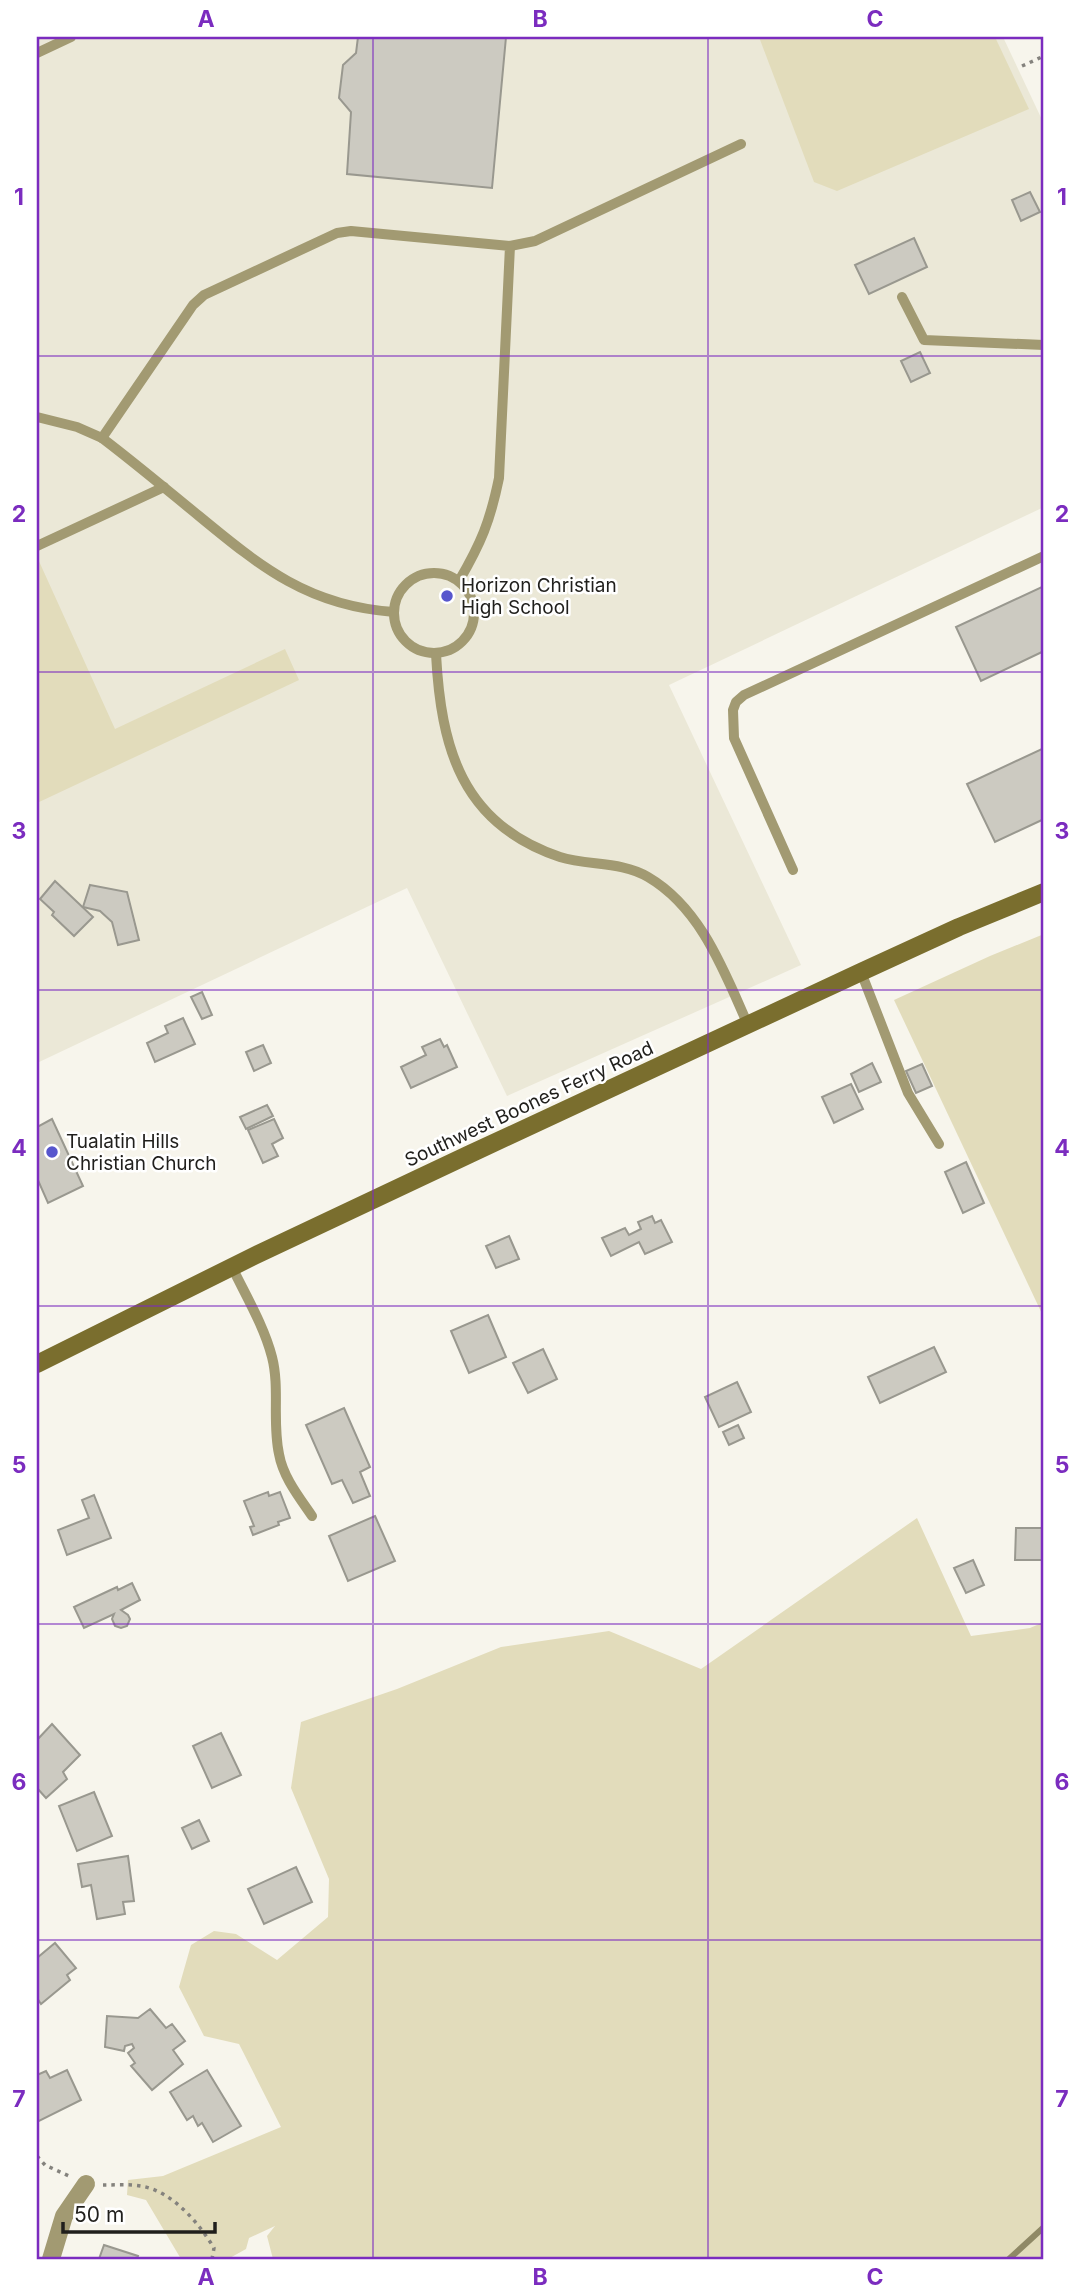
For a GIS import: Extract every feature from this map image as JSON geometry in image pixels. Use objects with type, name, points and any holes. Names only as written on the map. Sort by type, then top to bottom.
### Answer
[{"type":"main road","name":"Southwest Boones Ferry Road","points":[[37,1364],[232,1267],[861,972],[1044,892]]},
{"type":"street","points":[[51,2259],[64,2216],[86,2184]]},
{"type":"lane","points":[[37,53],[71,37]]},
{"type":"lane","points":[[102,438],[193,305],[204,295],[337,233],[351,231],[510,246],[535,241],[741,144]]},
{"type":"lane","points":[[459,581],[482,542],[499,478],[510,246]]},
{"type":"lane","points":[[902,297],[924,340],[1044,345]]},
{"type":"lane","points":[[37,417],[77,427],[102,438],[254,562],[284,580],[323,598],[394,611]]},
{"type":"lane","points":[[37,546],[164,487]]},
{"type":"lane","points":[[793,870],[734,738],[733,710],[736,702],[744,695],[1044,556]]},
{"type":"lane","points":[[436,572],[459,581],[469,591],[474,604],[473,625],[462,643],[436,654],[411,646],[396,625],[394,611],[402,588],[423,574],[436,572]]},
{"type":"lane","points":[[436,654],[444,727],[455,767],[476,800],[502,827],[530,844],[561,857],[621,867],[647,876],[679,901],[704,932],[748,1025]]},
{"type":"lane","points":[[861,972],[908,1093],[939,1144]]},
{"type":"lane","points":[[232,1267],[262,1329],[272,1357],[278,1406],[276,1437],[279,1456],[289,1480],[312,1516]]},
{"type":"path","points":[[1022,66],[1044,55]]},
{"type":"path","points":[[37,2156],[45,2165],[86,2184],[141,2186],[160,2191],[182,2208],[205,2233],[214,2248],[212,2259]]},
{"type":"shaded area","name":"Horizon Christian High School","points":[[37,37],[1003,37],[1044,124],[1044,507],[669,685],[801,965],[507,1096],[407,888],[37,1063]]},
{"type":"shaded area","points":[[759,37],[995,37],[1029,109],[837,191],[814,182]]},
{"type":"shaded area","points":[[38,559],[115,729],[285,649],[299,680],[37,803]]},
{"type":"shaded area","points":[[1044,934],[1044,1318],[894,1000]]},
{"type":"shaded area","points":[[917,1518],[971,1636],[1030,1628],[1044,1622],[1044,2259],[273,2259],[267,2236],[275,2226],[249,2238],[246,2249],[228,2259],[181,2259],[146,2200],[127,2195],[128,2180],[163,2176],[281,2127],[239,2044],[204,2036],[179,1987],[191,1945],[214,1931],[236,1934],[277,1960],[328,1917],[329,1879],[291,1788],[301,1722],[397,1689],[501,1647],[609,1631],[701,1669]]},
{"type":"building","points":[[358,37],[506,37],[492,188],[347,174],[351,112],[339,98],[343,65],[356,53]]},
{"type":"building","points":[[1030,192],[1040,212],[1021,221],[1012,200]]},
{"type":"building","points":[[914,238],[927,267],[869,294],[855,265]]},
{"type":"building","points":[[920,352],[930,373],[911,382],[901,361]]},
{"type":"building","points":[[1044,586],[1044,651],[981,681],[956,627]]},
{"type":"building","points":[[1044,748],[1044,819],[995,842],[967,784]]},
{"type":"building","points":[[55,881],[93,917],[74,936],[40,899]]},
{"type":"building","points":[[90,885],[127,892],[139,940],[118,945],[112,922],[100,911],[83,907]]},
{"type":"building","points":[[202,992],[212,1015],[202,1019],[191,997]]},
{"type":"building","points":[[183,1018],[195,1044],[155,1062],[147,1043],[168,1033],[165,1026]]},
{"type":"building","points":[[440,1039],[444,1047],[447,1045],[457,1067],[411,1088],[401,1067],[426,1055],[422,1047]]},
{"type":"building","points":[[263,1045],[271,1063],[254,1071],[246,1052]]},
{"type":"building","points":[[872,1063],[881,1082],[859,1092],[851,1074]]},
{"type":"building","points":[[922,1064],[932,1086],[916,1093],[906,1071]]},
{"type":"building","points":[[851,1084],[863,1109],[834,1123],[822,1097]]},
{"type":"building","points":[[267,1105],[273,1116],[246,1129],[240,1117]]},
{"type":"building","name":"Tualatin Hills Christian Church","points":[[52,1119],[83,1186],[48,1203],[37,1178],[37,1127]]},
{"type":"building","points":[[274,1119],[283,1138],[272,1144],[278,1156],[263,1163],[248,1130]]},
{"type":"building","points":[[966,1162],[984,1203],[963,1213],[945,1172]]},
{"type":"building","points":[[652,1216],[655,1223],[661,1220],[672,1242],[645,1254],[639,1242],[611,1256],[602,1238],[625,1228],[629,1235],[641,1229],[638,1222]]},
{"type":"building","points":[[509,1236],[519,1259],[496,1268],[486,1246]]},
{"type":"building","points":[[488,1315],[506,1357],[469,1373],[451,1331]]},
{"type":"building","points":[[934,1347],[946,1372],[880,1403],[868,1377]]},
{"type":"building","points":[[543,1349],[557,1379],[528,1393],[513,1363]]},
{"type":"building","points":[[737,1382],[751,1412],[719,1427],[705,1397]]},
{"type":"building","points":[[344,1408],[370,1467],[360,1472],[370,1496],[353,1503],[342,1480],[332,1484],[306,1425]]},
{"type":"building","points":[[738,1425],[744,1438],[729,1445],[723,1432]]},
{"type":"building","points":[[268,1492],[269,1496],[280,1492],[290,1518],[253,1535],[250,1527],[254,1526],[244,1501]]},
{"type":"building","points":[[94,1495],[111,1538],[67,1555],[58,1530],[89,1518],[82,1500]]},
{"type":"building","points":[[375,1516],[395,1561],[348,1581],[329,1536]]},
{"type":"building","points":[[1016,1528],[1044,1528],[1044,1560],[1015,1560]]},
{"type":"building","points":[[973,1560],[984,1585],[966,1593],[954,1568]]},
{"type":"building","points":[[132,1583],[140,1600],[121,1610],[130,1619],[127,1626],[115,1626],[112,1619],[114,1614],[84,1628],[74,1607]]},
{"type":"building","points":[[52,1724],[80,1755],[63,1772],[67,1779],[46,1798],[37,1788],[37,1740]]},
{"type":"building","points":[[221,1733],[241,1775],[212,1788],[193,1746]]},
{"type":"building","points":[[94,1792],[112,1836],[77,1851],[59,1806]]},
{"type":"building","points":[[199,1820],[209,1841],[192,1849],[182,1828]]},
{"type":"building","points":[[128,1856],[134,1901],[123,1902],[125,1914],[97,1919],[91,1885],[82,1887],[78,1864]]},
{"type":"building","points":[[296,1867],[312,1902],[264,1924],[248,1889]]},
{"type":"building","points":[[55,1943],[76,1968],[67,1975],[70,1980],[41,2004],[37,1998],[37,1958]]},
{"type":"building","points":[[150,2009],[166,2028],[172,2024],[185,2041],[173,2050],[183,2064],[152,2090],[131,2066],[135,2063],[128,2053],[134,2048],[132,2044],[125,2046],[124,2051],[105,2047],[107,2016],[138,2018]]},
{"type":"building","points":[[67,2070],[81,2100],[37,2122],[37,2075],[46,2071],[50,2078]]},
{"type":"building","points":[[207,2070],[241,2126],[213,2142],[202,2123],[198,2126],[193,2116],[187,2120],[170,2092]]},
{"type":"building","points":[[104,2245],[138,2256],[137,2259],[99,2259]]},
{"type":"waterway","points":[[1009,2259],[1044,2227]]},
{"type":"place","name":"Horizon Christian High School","points":[[447,596]]},
{"type":"place","name":"Tualatin Hills Christian Church","points":[[52,1152]]}]
